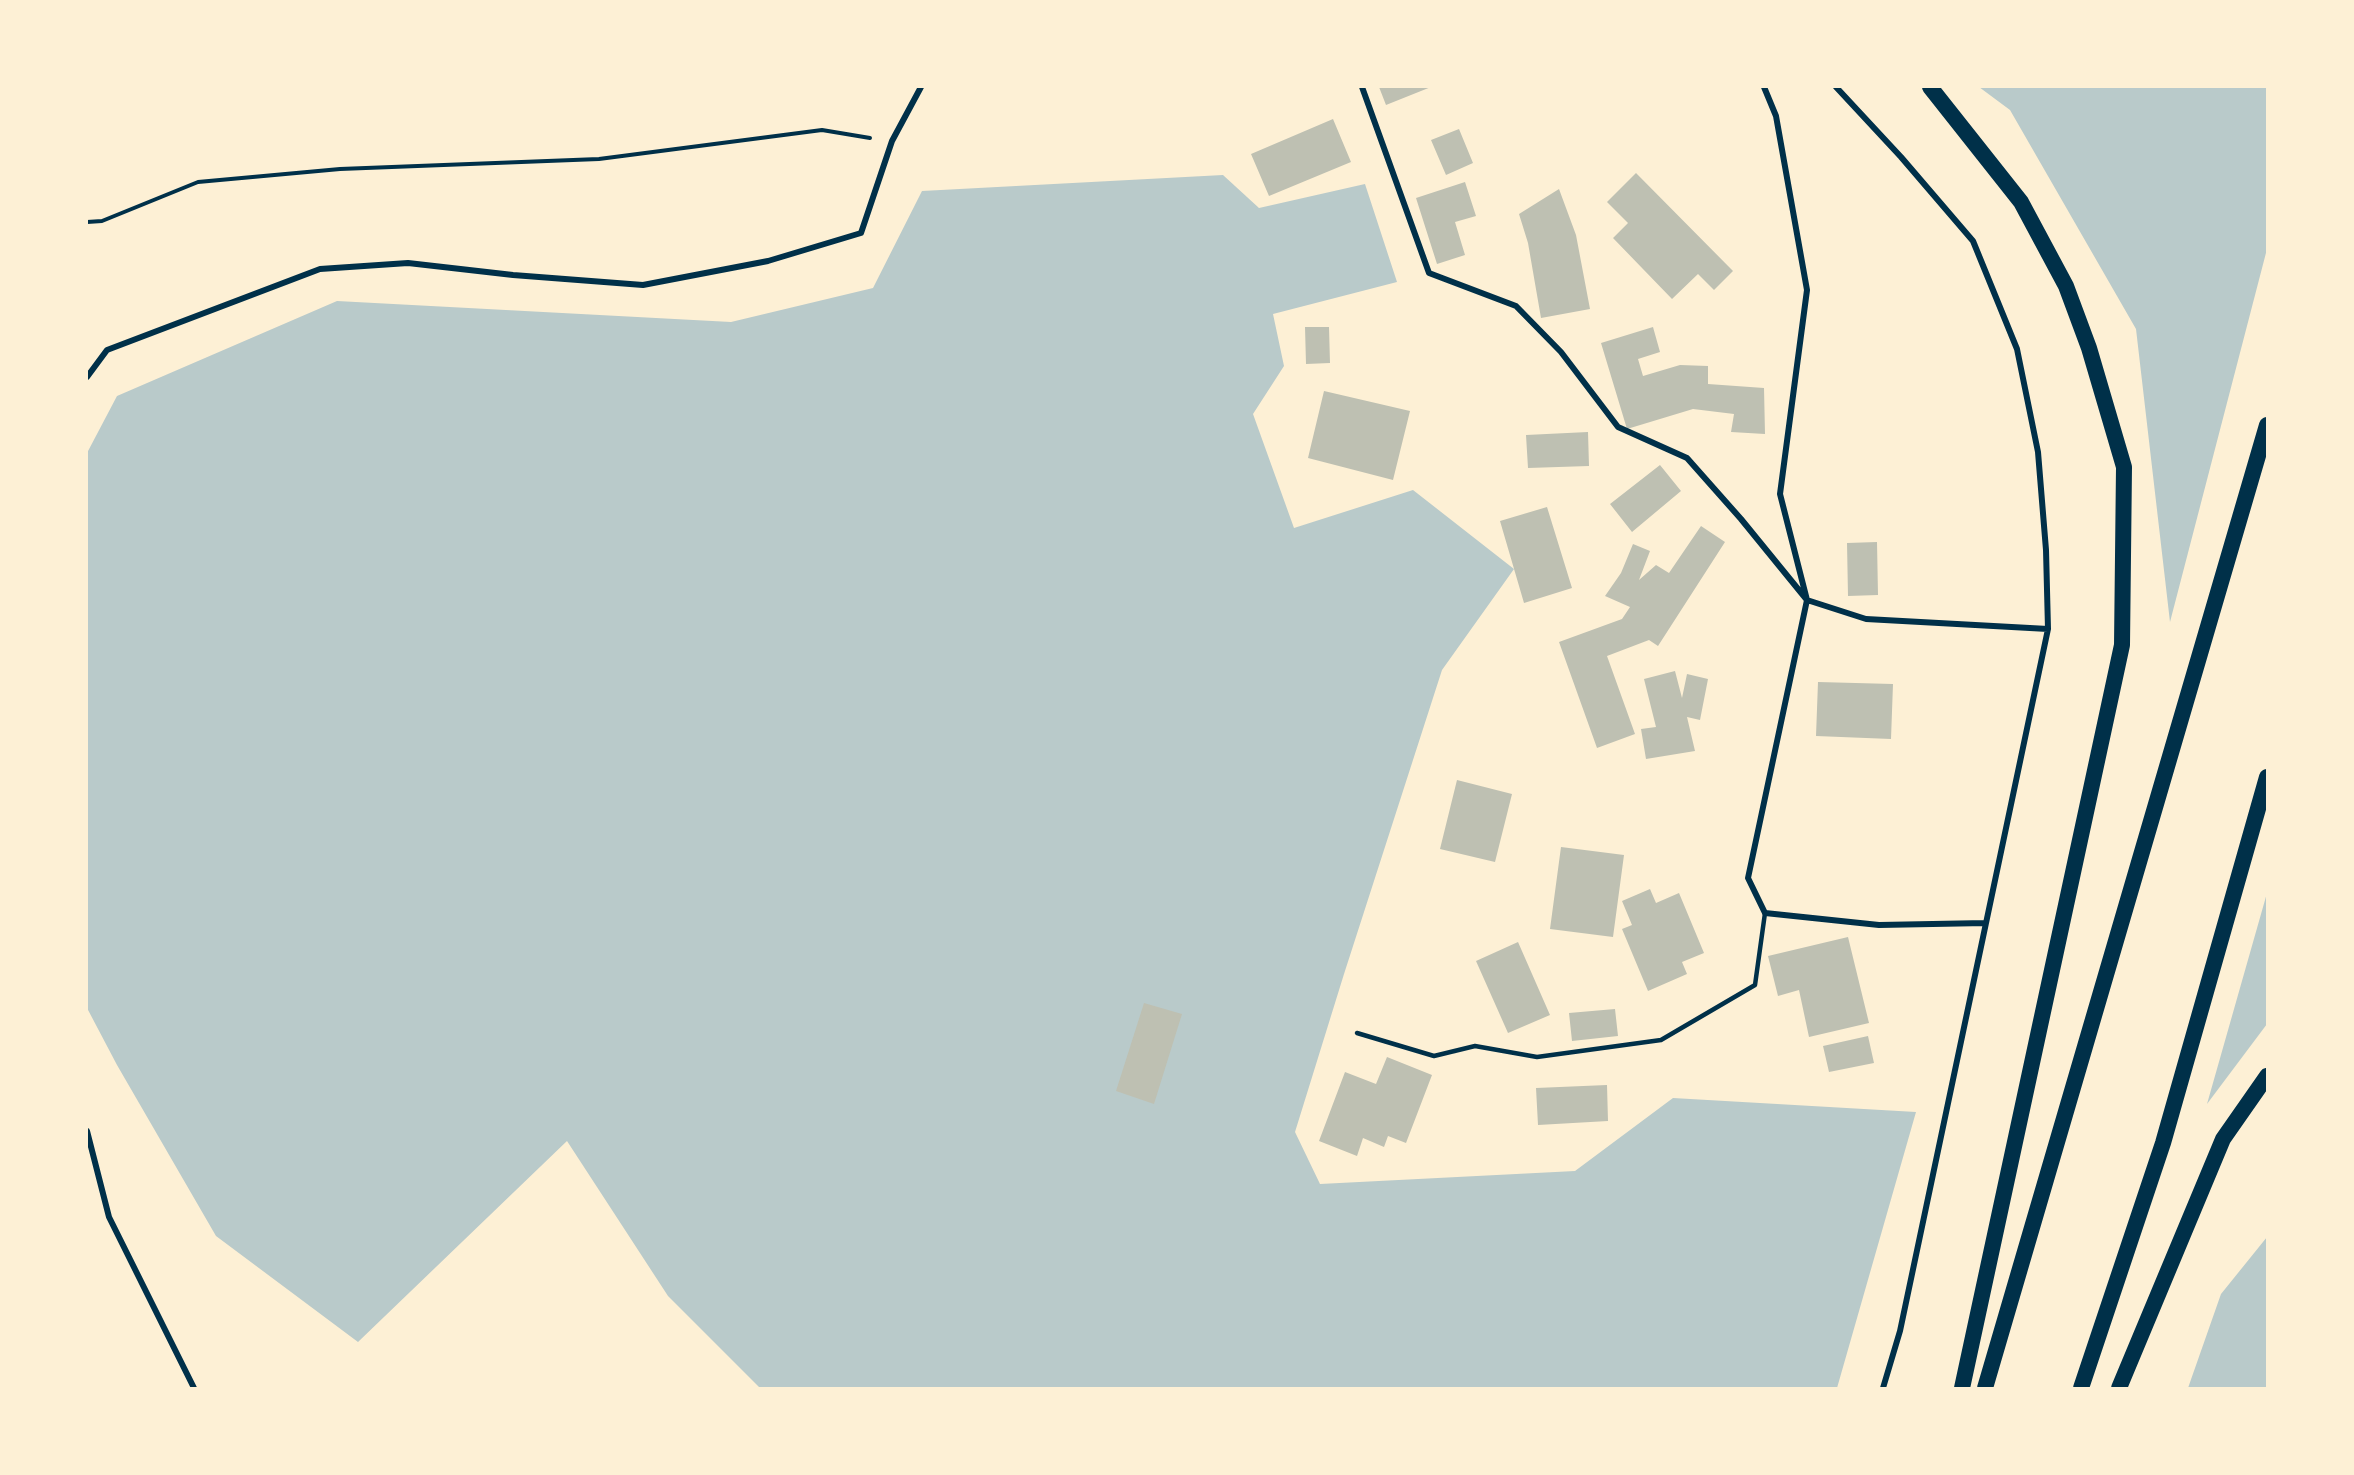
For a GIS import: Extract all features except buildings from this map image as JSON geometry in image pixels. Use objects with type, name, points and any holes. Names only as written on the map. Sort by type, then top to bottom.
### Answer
[{"type":"highway","points":[[1930,87],[2021,202],[2066,286],[2089,348],[2124,467],[2122,645],[1962,1388]]},
{"type":"highway","points":[[1985,1388],[2267,425]]},
{"type":"highway","points":[[2081,1388],[2163,1143],[2267,777]]},
{"type":"highway","points":[[2119,1388],[2223,1139],[2267,1076]]},
{"type":"street","points":[[87,377],[107,350],[320,269],[408,263],[643,285],[768,261],[861,233],[892,141],[921,87]]},
{"type":"street","points":[[1362,87],[1429,273],[1516,306],[1561,352],[1618,426],[1687,458],[1742,519],[1808,600],[1866,619],[2048,629]]},
{"type":"street","points":[[1764,87],[1776,116],[1808,290],[1780,494],[1808,600],[1748,878],[1765,913],[1880,925],[1986,923]]},
{"type":"street","points":[[1836,87],[1901,157],[1972,241],[2017,349],[2038,452],[2046,550],[2048,629],[1900,1331],[1883,1388]]},
{"type":"street","points":[[87,1131],[109,1217],[194,1388]]},
{"type":"lane","points":[[1357,1033],[1434,1056],[1475,1046],[1538,1057],[1661,1040],[1755,986],[1765,913]]},
{"type":"path","points":[[87,222],[102,221],[198,182],[340,169],[598,159],[822,130],[892,141]]},
{"type":"shaded area","points":[[1979,87],[2267,87],[2267,249],[2170,622],[2136,329],[2010,110]]},
{"type":"shaded area","points":[[1223,175],[1259,208],[1365,184],[1397,282],[1273,314],[1284,366],[1253,414],[1294,528],[1413,490],[1514,569],[1442,670],[1344,974],[1295,1132],[1320,1184],[1575,1171],[1673,1098],[1916,1112],[1837,1388],[760,1388],[668,1296],[567,1141],[358,1342],[216,1236],[117,1065],[87,1008],[87,453],[117,396],[337,301],[731,322],[873,288],[922,191]]},
{"type":"shaded area","points":[[2267,893],[2267,1024],[2207,1104]]},
{"type":"shaded area","points":[[2267,1237],[2267,1388],[2188,1388],[2221,1294]]}]
